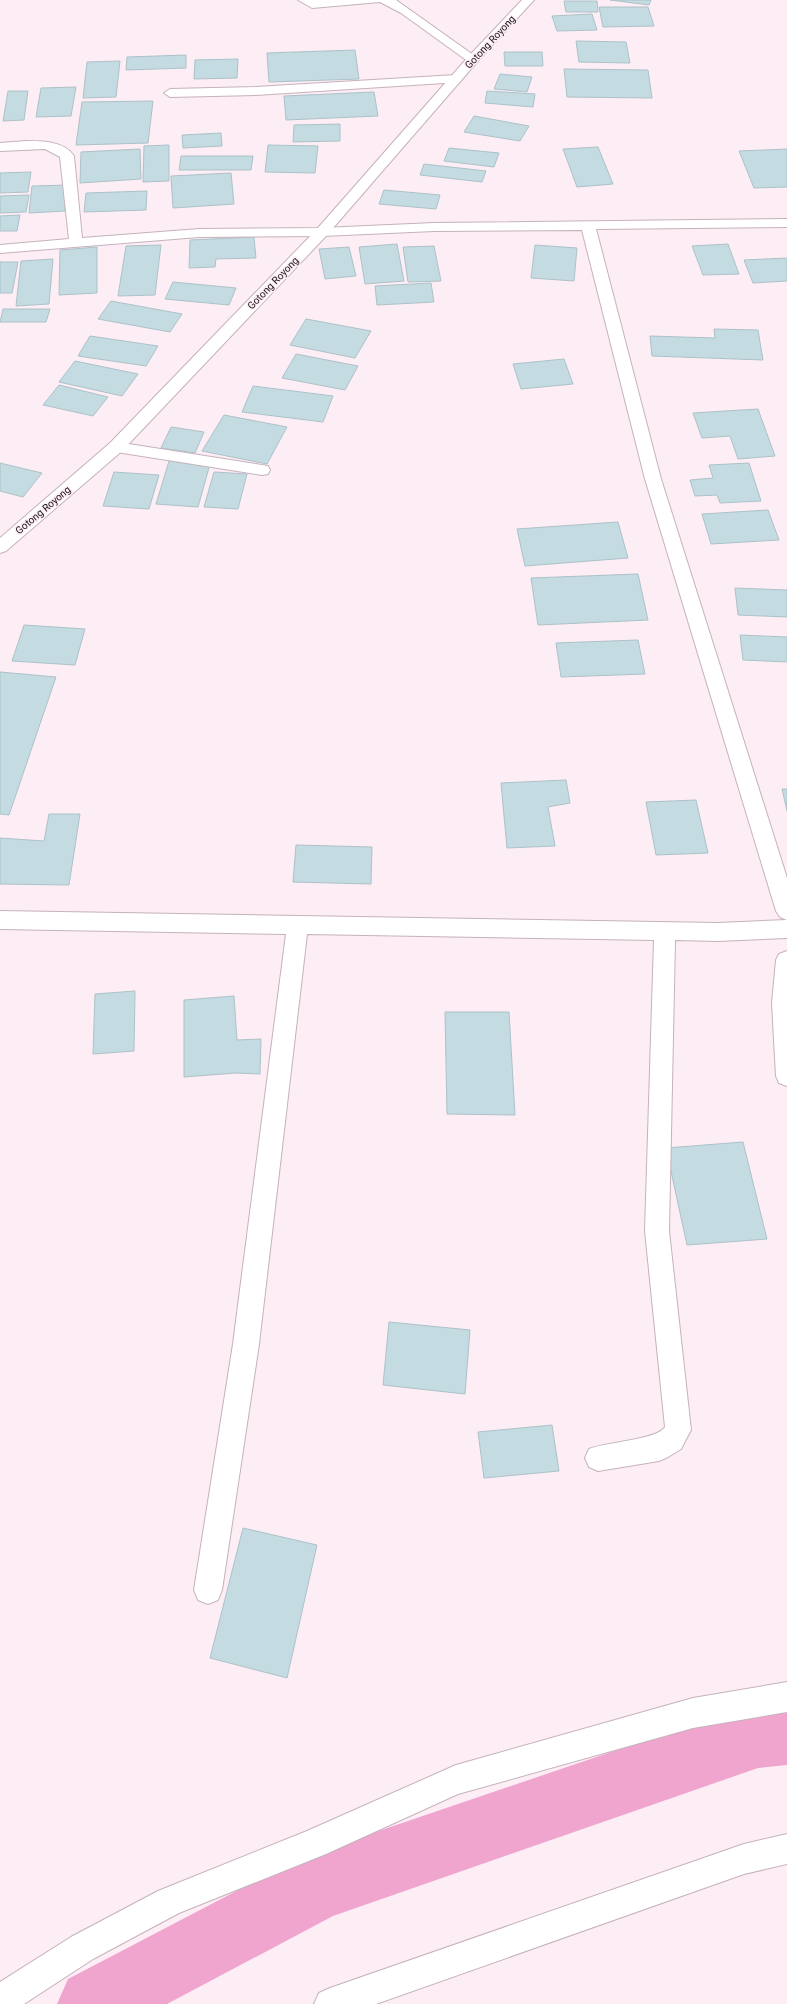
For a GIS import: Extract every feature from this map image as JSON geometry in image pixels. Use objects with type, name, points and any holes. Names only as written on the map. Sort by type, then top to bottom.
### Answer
[{"type":"street","points":[[304,0],[312,4],[376,0]]},
{"type":"street","points":[[384,0],[394,3],[473,59]]},
{"type":"street","name":"Gotong Royong","points":[[0,546],[116,447],[322,232],[473,59],[528,0]]},
{"type":"street","points":[[170,93],[256,91],[456,79]]},
{"type":"street","points":[[0,147],[32,145],[54,148],[63,152],[67,156],[77,244]]},
{"type":"street","points":[[0,249],[198,234],[322,232],[434,227],[787,223]]},
{"type":"street","points":[[588,225],[653,479],[787,911]]},
{"type":"street","points":[[116,447],[262,470]]},
{"type":"street","points":[[0,920],[718,932],[787,929]]},
{"type":"street","points":[[208,1590],[246,1344],[298,924]]},
{"type":"street","points":[[598,1458],[659,1448],[672,1440],[678,1430],[657,1231],[665,931]]},
{"type":"street","points":[[787,960],[784,977],[784,1028],[787,1076]]},
{"type":"street","points":[[0,2001],[82,1948],[169,1902],[315,1843],[456,1780],[692,1713],[787,1696]]},
{"type":"street","points":[[330,2004],[744,1859],[787,1849]]},
{"type":"building","points":[[610,0],[651,0],[649,5]]},
{"type":"building","points":[[564,1],[597,1],[598,12],[566,12]]},
{"type":"building","points":[[599,7],[648,7],[654,26],[603,27]]},
{"type":"building","points":[[592,14],[597,30],[557,31],[552,16]]},
{"type":"building","points":[[576,41],[626,42],[630,63],[579,62]]},
{"type":"building","points":[[355,50],[359,79],[269,82],[267,53]]},
{"type":"building","points":[[504,52],[542,52],[543,66],[505,66]]},
{"type":"building","points":[[186,55],[186,68],[126,70],[127,57]]},
{"type":"building","points":[[238,59],[237,78],[194,79],[195,60]]},
{"type":"building","points":[[120,61],[116,97],[83,98],[87,62]]},
{"type":"building","points":[[564,69],[648,70],[652,98],[567,97]]},
{"type":"building","points":[[500,74],[532,77],[527,92],[494,89]]},
{"type":"building","points":[[76,87],[71,116],[36,117],[41,88]]},
{"type":"building","points":[[8,91],[28,91],[24,120],[3,121]]},
{"type":"building","points":[[487,91],[535,94],[533,107],[485,103]]},
{"type":"building","points":[[374,92],[378,116],[286,120],[284,96]]},
{"type":"building","points":[[153,101],[148,143],[76,145],[82,102]]},
{"type":"building","points":[[474,116],[529,126],[520,141],[464,132]]},
{"type":"building","points":[[340,124],[340,141],[293,142],[294,125]]},
{"type":"building","points":[[221,133],[222,146],[183,148],[182,135]]},
{"type":"building","points":[[169,145],[169,181],[143,182],[144,146]]},
{"type":"building","points":[[268,145],[318,146],[315,173],[265,172]]},
{"type":"building","points":[[598,147],[613,184],[577,187],[563,149]]},
{"type":"building","points":[[449,148],[499,153],[494,167],[444,161]]},
{"type":"building","points":[[140,149],[141,179],[80,183],[81,152]]},
{"type":"building","points":[[787,149],[787,187],[754,188],[739,151]]},
{"type":"building","points":[[181,156],[253,156],[251,170],[179,170]]},
{"type":"building","points":[[424,164],[486,171],[482,182],[420,175]]},
{"type":"building","points":[[31,172],[28,192],[0,193],[0,173]]},
{"type":"building","points":[[231,173],[234,204],[173,208],[171,176]]},
{"type":"building","points":[[67,185],[65,211],[29,213],[32,186]]},
{"type":"building","points":[[384,190],[440,195],[436,209],[379,204]]},
{"type":"building","points":[[147,191],[146,210],[84,212],[86,193]]},
{"type":"building","points":[[29,195],[26,212],[0,213],[0,196]]},
{"type":"building","points":[[20,215],[17,231],[0,231],[0,216]]},
{"type":"building","points":[[254,237],[256,258],[216,259],[215,267],[189,268],[190,240]]},
{"type":"building","points":[[397,244],[404,281],[365,284],[359,247]]},
{"type":"building","points":[[728,244],[739,274],[703,275],[692,246]]},
{"type":"building","points":[[161,245],[155,295],[118,296],[126,246]]},
{"type":"building","points":[[535,245],[577,248],[574,281],[531,278]]},
{"type":"building","points":[[434,246],[441,281],[408,282],[403,247]]},
{"type":"building","points":[[97,247],[97,293],[59,295],[60,250]]},
{"type":"building","points":[[349,247],[356,276],[325,279],[319,249]]},
{"type":"building","points":[[787,258],[787,281],[753,283],[744,260]]},
{"type":"building","points":[[53,259],[49,304],[16,306],[21,261]]},
{"type":"building","points":[[0,262],[18,262],[12,293],[0,293]]},
{"type":"building","points":[[173,282],[236,288],[229,305],[165,299]]},
{"type":"building","points":[[431,283],[434,302],[377,305],[375,286]]},
{"type":"building","points":[[111,301],[182,314],[170,332],[98,319]]},
{"type":"building","points":[[3,309],[50,309],[46,322],[0,322]]},
{"type":"building","points":[[306,319],[371,331],[355,358],[290,345]]},
{"type":"building","points":[[714,329],[758,330],[763,360],[652,356],[650,336],[715,338]]},
{"type":"building","points":[[90,336],[158,346],[146,366],[78,356]]},
{"type":"building","points":[[296,354],[358,366],[345,390],[282,378]]},
{"type":"building","points":[[564,359],[573,384],[521,389],[513,364]]},
{"type":"building","points":[[75,361],[138,374],[122,396],[59,382]]},
{"type":"building","points":[[59,385],[108,397],[93,416],[43,405]]},
{"type":"building","points":[[253,386],[333,396],[323,422],[242,412]]},
{"type":"building","points":[[758,409],[775,456],[738,459],[730,436],[702,438],[693,413]]},
{"type":"building","points":[[224,415],[287,427],[267,464],[202,451]]},
{"type":"building","points":[[171,427],[204,432],[195,453],[161,448]]},
{"type":"building","points":[[169,461],[210,464],[198,507],[156,504]]},
{"type":"building","points":[[0,463],[42,473],[23,497],[0,491]]},
{"type":"building","points":[[749,463],[761,501],[720,503],[717,495],[695,496],[690,480],[713,478],[709,465]]},
{"type":"building","points":[[114,472],[159,475],[149,509],[103,506]]},
{"type":"building","points":[[214,472],[247,474],[238,509],[204,507]]},
{"type":"building","points":[[768,510],[779,540],[711,544],[702,514]]},
{"type":"building","points":[[618,522],[628,558],[525,566],[517,529]]},
{"type":"building","points":[[638,574],[648,620],[538,625],[531,578]]},
{"type":"building","points":[[735,588],[787,590],[787,617],[738,615]]},
{"type":"building","points":[[24,625],[85,629],[75,665],[12,661]]},
{"type":"building","points":[[740,635],[787,637],[787,662],[743,660]]},
{"type":"building","points":[[638,640],[645,674],[561,677],[556,643]]},
{"type":"building","points":[[0,672],[56,677],[9,815],[0,814]]},
{"type":"building","points":[[566,780],[570,803],[548,807],[555,846],[507,848],[501,783]]},
{"type":"building","points":[[782,789],[787,789],[787,811]]},
{"type":"building","points":[[696,800],[708,853],[656,855],[646,802]]},
{"type":"building","points":[[49,814],[80,814],[69,885],[0,884],[0,838],[44,841]]},
{"type":"building","points":[[296,845],[372,847],[371,884],[293,882]]},
{"type":"building","points":[[135,991],[134,1051],[93,1054],[95,994]]},
{"type":"building","points":[[234,996],[237,1040],[261,1039],[260,1074],[236,1073],[184,1077],[184,1000]]},
{"type":"building","points":[[445,1012],[509,1012],[515,1115],[447,1114]]},
{"type":"building","points":[[743,1142],[767,1239],[687,1245],[666,1148]]},
{"type":"building","points":[[389,1322],[470,1330],[465,1394],[383,1385]]},
{"type":"building","points":[[552,1425],[559,1471],[484,1478],[478,1432]]},
{"type":"building","points":[[243,1528],[317,1545],[287,1678],[210,1658]]},
{"type":"waterway","points":[[93,2004],[317,1887],[758,1735],[787,1732]]}]
